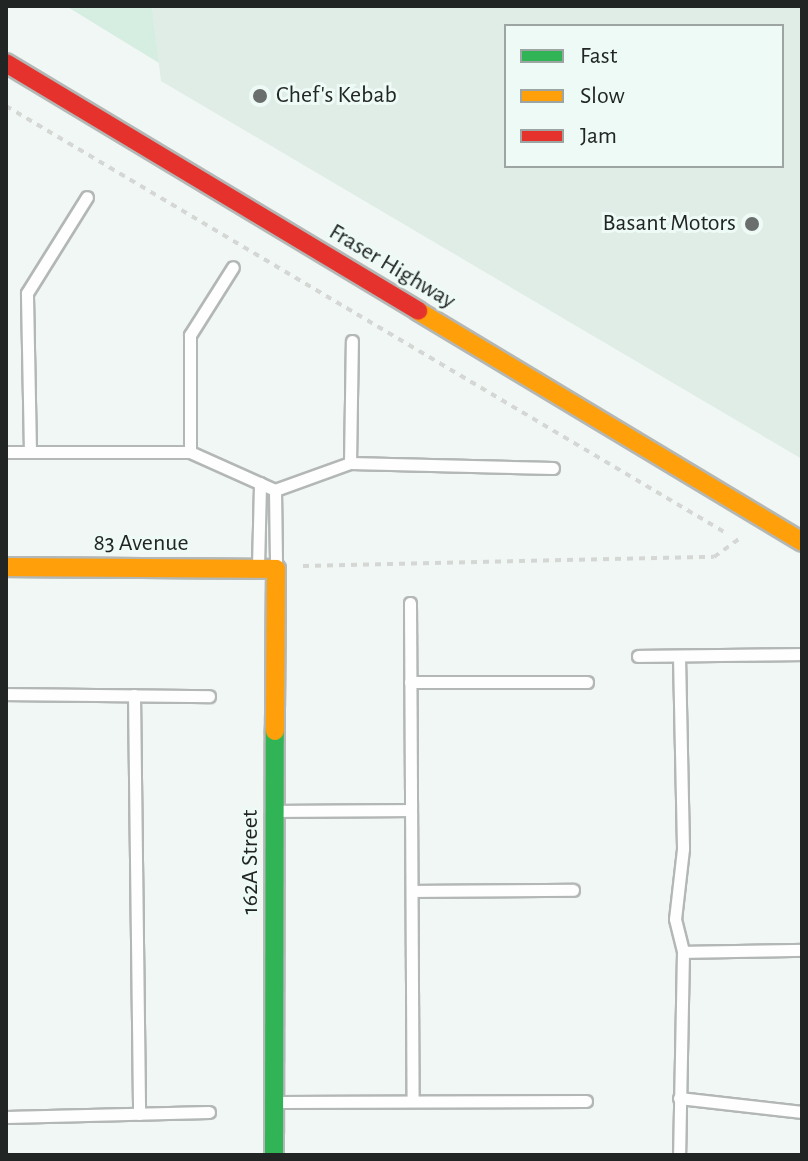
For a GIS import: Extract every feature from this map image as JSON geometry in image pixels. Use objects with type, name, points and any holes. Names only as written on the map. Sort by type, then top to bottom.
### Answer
[{"type":"main road","name":"Fraser Highway","points":[[6,63],[802,542]]},
{"type":"main road","name":"Fraser Highway","points":[[753,512],[802,527]]},
{"type":"main road","name":"83 Avenue","points":[[6,567],[267,569]]},
{"type":"main road","name":"162A Street","points":[[267,569],[275,811],[274,1155]]},
{"type":"lane","points":[[30,452],[27,293],[87,197]]},
{"type":"lane","points":[[190,452],[190,335],[233,267]]},
{"type":"lane","points":[[350,463],[352,341]]},
{"type":"lane","points":[[6,452],[190,452],[275,490],[350,463],[553,468]]},
{"type":"lane","points":[[260,483],[267,569]]},
{"type":"lane","points":[[267,569],[275,490]]},
{"type":"lane","points":[[410,603],[413,1101]]},
{"type":"lane","points":[[638,656],[802,654]]},
{"type":"lane","points":[[679,656],[683,849],[675,919],[683,952],[679,1155]]},
{"type":"lane","points":[[410,682],[587,682]]},
{"type":"lane","points":[[6,694],[209,696]]},
{"type":"lane","points":[[134,695],[139,1114]]},
{"type":"lane","points":[[275,811],[411,810]]},
{"type":"lane","points":[[412,891],[573,890]]},
{"type":"lane","points":[[683,952],[802,950]]},
{"type":"lane","points":[[679,1098],[802,1112]]},
{"type":"lane","points":[[274,1102],[586,1101]]},
{"type":"lane","points":[[6,1117],[209,1112]]},
{"type":"path","points":[[6,106],[740,538],[714,557],[303,566]]},
{"type":"shaded area","points":[[152,6],[802,6],[802,459],[161,81]]},
{"type":"green space","points":[[66,6],[152,6],[159,63]]},
{"type":"traffic: fast","points":[[274,1155],[275,731]]},
{"type":"traffic: slow","points":[[418,311],[802,542]]},
{"type":"traffic: slow","points":[[6,567],[276,569],[275,731]]},
{"type":"traffic: jam","points":[[6,63],[418,311]]},
{"type":"place","name":"Chef's Kebab","points":[[260,96]]},
{"type":"place","name":"Basant Motors","points":[[752,224]]}]
